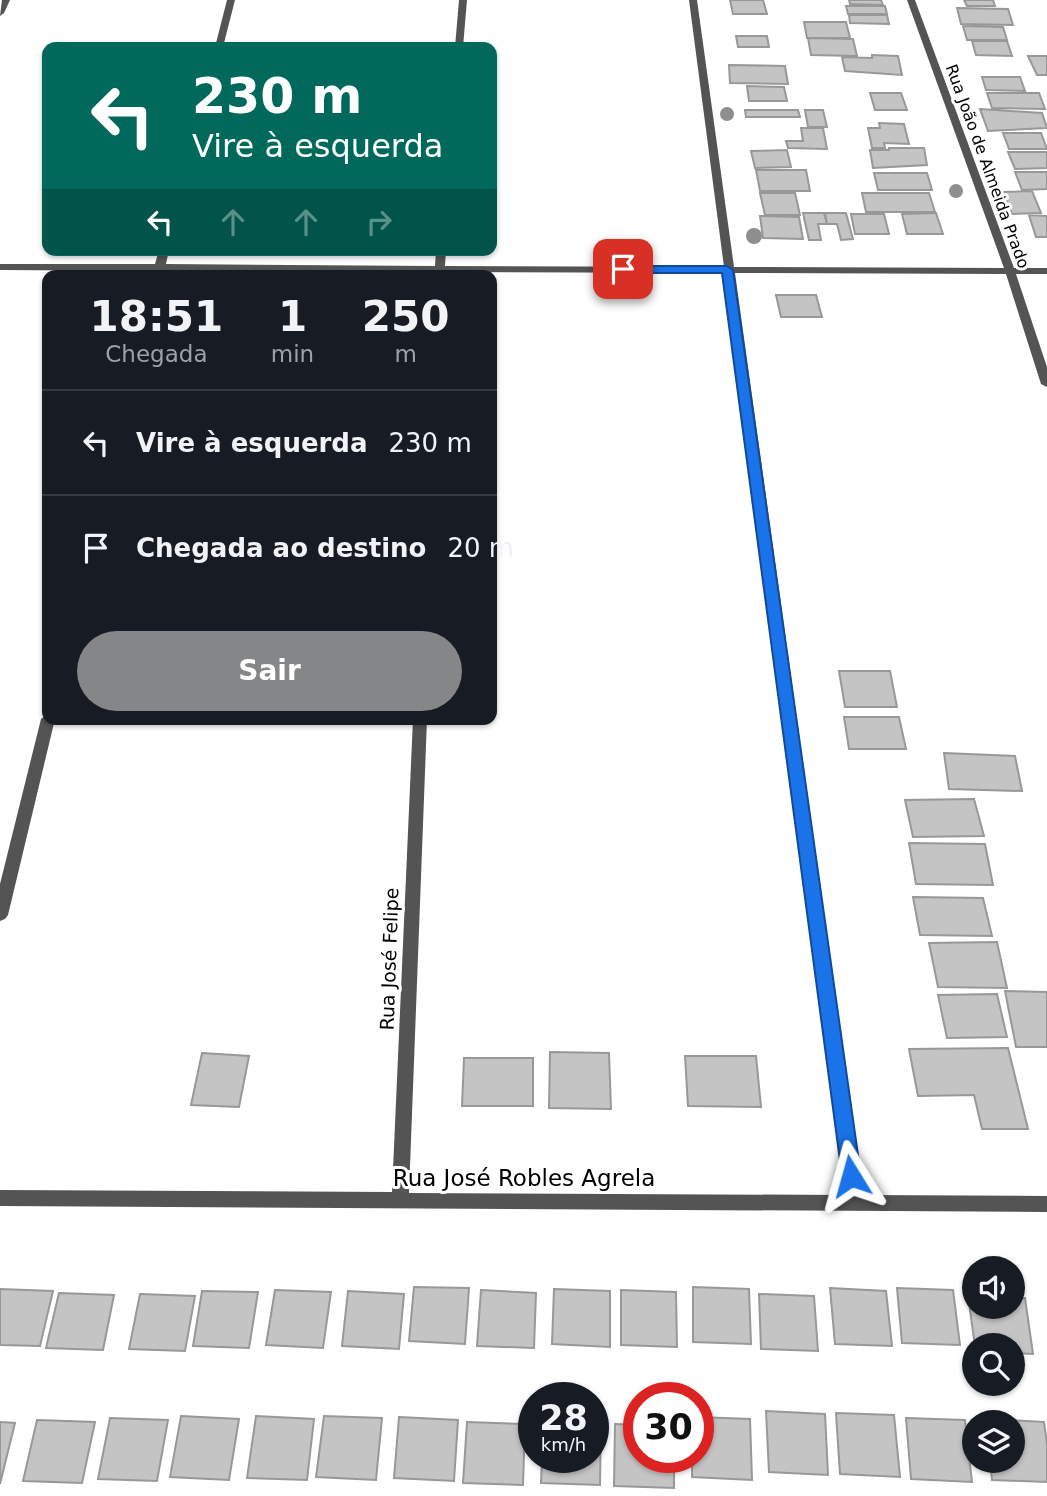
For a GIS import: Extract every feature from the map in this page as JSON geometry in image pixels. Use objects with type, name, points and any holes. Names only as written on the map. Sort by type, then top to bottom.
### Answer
[{"type":"street","points":[[0,13],[6,0]]},
{"type":"street","points":[[220,42],[231,0]]},
{"type":"street","points":[[459,42],[463,0]]},
{"type":"street","points":[[693,0],[727,270],[855,1203]]},
{"type":"street","name":"Rua João de Almeida Prado","points":[[911,0],[1010,271],[1047,384]]},
{"type":"street","points":[[0,267],[119,270]]},
{"type":"street","points":[[497,272],[1047,271]]},
{"type":"street","points":[[0,915],[47,725]]},
{"type":"street","name":"Rua José Felipe","points":[[400,1200],[420,725]]},
{"type":"street","name":"Rua José Robles Agrela","points":[[0,1198],[1047,1204]]},
{"type":"building","points":[[730,0],[763,0],[767,14],[733,14]]},
{"type":"building","points":[[849,0],[881,0],[883,5],[850,4]]},
{"type":"building","points":[[964,0],[993,0],[995,6],[967,6]]},
{"type":"building","points":[[846,6],[885,6],[887,14],[848,14]]},
{"type":"building","points":[[957,8],[1008,9],[1013,25],[961,24]]},
{"type":"building","points":[[849,15],[887,15],[889,24],[850,23]]},
{"type":"building","points":[[804,22],[846,22],[850,38],[807,38]]},
{"type":"building","points":[[963,26],[1003,27],[1007,40],[967,40]]},
{"type":"building","points":[[736,36],[767,36],[769,47],[738,47]]},
{"type":"building","points":[[808,38],[853,39],[857,56],[811,55]]},
{"type":"building","points":[[972,41],[1007,41],[1012,56],[976,55]]},
{"type":"building","points":[[872,55],[898,56],[902,75],[845,71],[842,57],[872,58]]},
{"type":"building","points":[[1028,56],[1047,56],[1047,75],[1037,75]]},
{"type":"building","points":[[729,65],[785,66],[788,84],[730,83]]},
{"type":"building","points":[[982,77],[1020,77],[1025,91],[986,90]]},
{"type":"building","points":[[747,86],[784,87],[787,101],[749,101]]},
{"type":"building","points":[[870,93],[901,93],[907,110],[875,110]]},
{"type":"building","points":[[987,93],[1039,93],[1045,109],[992,108]]},
{"type":"building","points":[[980,109],[1042,113],[1047,128],[988,131]]},
{"type":"building","points":[[745,110],[798,110],[800,117],[746,117]]},
{"type":"building","points":[[805,110],[823,110],[827,127],[808,127]]},
{"type":"building","points":[[879,123],[904,124],[909,144],[884,143],[885,148],[872,148],[868,128],[880,128]]},
{"type":"building","points":[[801,128],[823,128],[827,149],[788,148],[786,141],[803,141]]},
{"type":"building","points":[[1003,133],[1041,133],[1047,149],[1009,149]]},
{"type":"building","points":[[924,148],[927,165],[873,168],[870,150]]},
{"type":"building","points":[[787,150],[791,167],[755,168],[751,151]]},
{"type":"building","points":[[1008,152],[1047,152],[1047,168],[1015,169]]},
{"type":"building","points":[[756,170],[806,170],[810,191],[760,191]]},
{"type":"building","points":[[1015,172],[1047,172],[1047,189],[1022,190]]},
{"type":"building","points":[[874,173],[927,173],[932,190],[878,190]]},
{"type":"building","points":[[1032,191],[1041,213],[1012,214],[1003,192]]},
{"type":"building","points":[[760,193],[795,193],[800,215],[765,215]]},
{"type":"building","points":[[862,193],[929,193],[935,212],[866,212]]},
{"type":"building","points":[[803,213],[824,213],[827,224],[818,224],[821,240],[809,240]]},
{"type":"building","points":[[825,213],[846,213],[853,239],[841,240],[837,224],[827,224]]},
{"type":"building","points":[[936,213],[943,234],[907,234],[902,214]]},
{"type":"building","points":[[851,214],[884,214],[889,234],[855,234]]},
{"type":"building","points":[[1029,215],[1047,216],[1047,237],[1036,237]]},
{"type":"building","points":[[760,216],[799,217],[803,239],[763,238]]},
{"type":"building","points":[[776,295],[816,295],[822,317],[781,317]]},
{"type":"building","points":[[839,671],[890,671],[897,707],[845,707]]},
{"type":"building","points":[[844,717],[899,717],[906,749],[849,749]]},
{"type":"building","points":[[944,753],[1015,756],[1022,791],[949,789]]},
{"type":"building","points":[[974,799],[984,836],[913,837],[905,800]]},
{"type":"building","points":[[909,843],[985,844],[993,885],[916,884]]},
{"type":"building","points":[[913,897],[983,898],[992,936],[920,935]]},
{"type":"building","points":[[997,942],[1007,988],[938,987],[929,943]]},
{"type":"building","points":[[1005,991],[1047,992],[1047,1047],[1016,1047]]},
{"type":"building","points":[[997,994],[1007,1037],[947,1038],[938,995]]},
{"type":"building","points":[[1008,1048],[1028,1129],[982,1129],[974,1095],[918,1096],[909,1049]]},
{"type":"building","points":[[550,1052],[609,1053],[611,1109],[549,1108]]},
{"type":"building","points":[[202,1053],[249,1056],[239,1107],[191,1105]]},
{"type":"building","points":[[685,1056],[756,1056],[761,1107],[688,1106]]},
{"type":"building","points":[[464,1058],[533,1058],[533,1106],[462,1106]]},
{"type":"building","points":[[414,1287],[469,1288],[465,1344],[409,1341]]},
{"type":"building","points":[[693,1287],[749,1289],[751,1344],[693,1342]]},
{"type":"building","points":[[830,1288],[886,1291],[892,1346],[835,1344]]},
{"type":"building","points":[[897,1288],[953,1290],[960,1345],[902,1343]]},
{"type":"building","points":[[0,1289],[53,1291],[40,1346],[0,1345]]},
{"type":"building","points":[[554,1289],[610,1291],[610,1347],[552,1344]]},
{"type":"building","points":[[275,1290],[331,1292],[323,1348],[266,1345]]},
{"type":"building","points":[[481,1290],[536,1293],[534,1348],[477,1346]]},
{"type":"building","points":[[621,1290],[676,1292],[677,1347],[621,1345]]},
{"type":"building","points":[[202,1291],[258,1292],[249,1348],[193,1346]]},
{"type":"building","points":[[348,1291],[404,1294],[399,1349],[342,1346]]},
{"type":"building","points":[[59,1293],[114,1295],[103,1350],[46,1348]]},
{"type":"building","points":[[140,1294],[195,1296],[185,1351],[129,1349]]},
{"type":"building","points":[[759,1294],[814,1296],[818,1351],[761,1349]]},
{"type":"building","points":[[1025,1298],[1033,1354],[1025,1354],[1025,1333],[973,1333],[971,1319],[1025,1319]]},
{"type":"building","points":[[766,1411],[825,1414],[828,1475],[769,1472]]},
{"type":"building","points":[[836,1413],[894,1415],[900,1477],[840,1474]]},
{"type":"building","points":[[181,1416],[239,1419],[229,1480],[170,1477]]},
{"type":"building","points":[[256,1416],[314,1419],[307,1480],[247,1478]]},
{"type":"building","points":[[324,1416],[382,1418],[376,1480],[316,1477]]},
{"type":"building","points":[[399,1417],[458,1420],[454,1481],[394,1478]]},
{"type":"building","points":[[110,1418],[168,1420],[157,1481],[98,1479]]},
{"type":"building","points":[[714,1418],[750,1419],[752,1480],[692,1477],[692,1473],[714,1473]]},
{"type":"building","points":[[906,1418],[962,1420],[962,1473],[971,1473],[972,1482],[911,1479]]},
{"type":"building","points":[[37,1420],[95,1422],[82,1483],[23,1481]]},
{"type":"building","points":[[1025,1421],[1044,1422],[1047,1482],[992,1480],[991,1473],[1025,1473]]},
{"type":"building","points":[[0,1422],[15,1423],[0,1484]]},
{"type":"building","points":[[467,1422],[518,1424],[518,1473],[523,1473],[523,1485],[463,1483]]},
{"type":"building","points":[[615,1424],[623,1424],[623,1473],[674,1473],[674,1488],[614,1486]]},
{"type":"building","points":[[541,1473],[600,1473],[600,1485],[541,1483]]},
{"type":"route","points":[[623,269],[727,270],[851,1176]]}]
